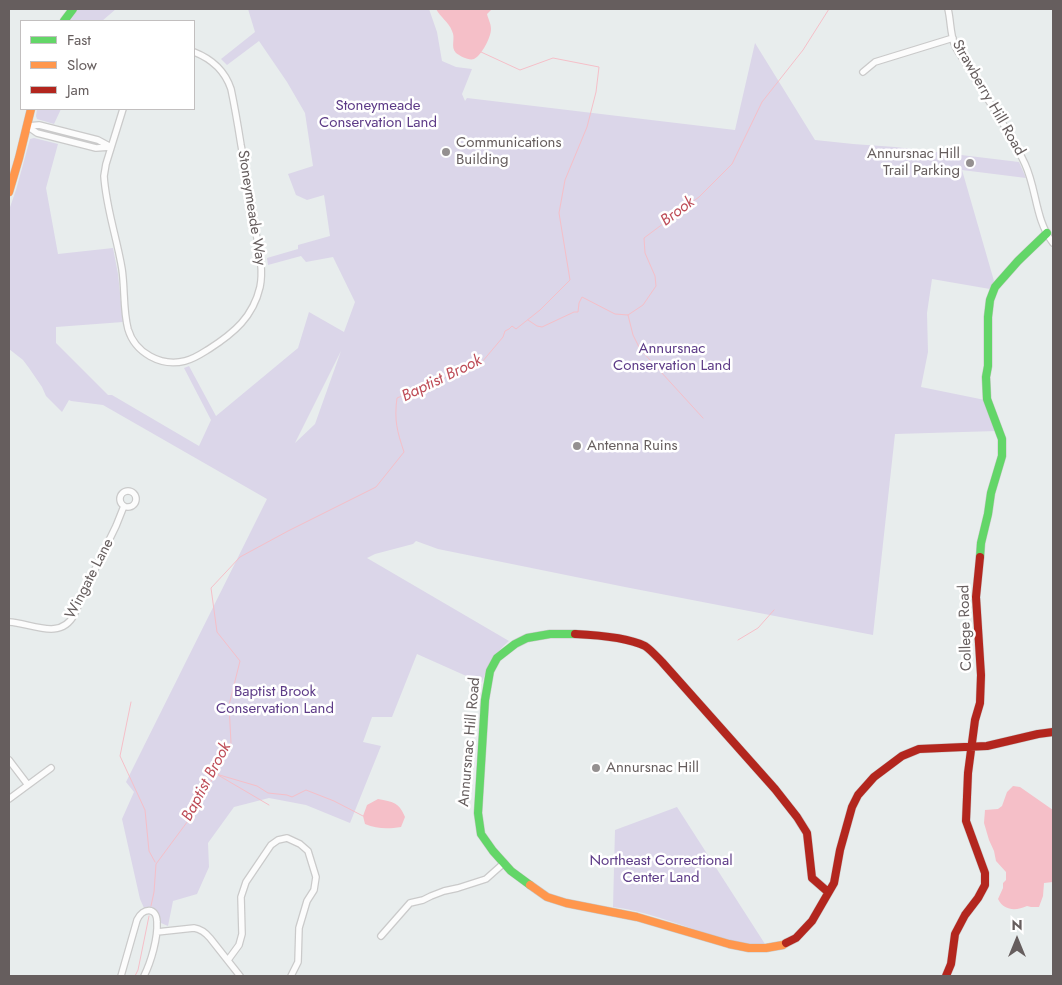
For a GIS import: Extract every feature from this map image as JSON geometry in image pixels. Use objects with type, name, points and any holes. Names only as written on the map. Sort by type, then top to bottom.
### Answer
[{"type":"street","points":[[65,20],[73,9]]},
{"type":"street","name":"Strawberry Hill Road","points":[[948,9],[955,46],[1000,117],[1021,157],[1030,180],[1042,224],[1053,243]]},
{"type":"street","points":[[863,72],[876,62],[953,38]]},
{"type":"street","name":"Stoneymeade Way","points":[[122,110],[104,170],[104,182],[122,269],[126,321],[129,332],[139,348],[147,355],[172,362],[190,359],[224,339],[244,321],[260,288],[261,273],[231,89],[227,78],[217,66],[206,57],[195,52]]},
{"type":"street","points":[[9,192],[31,110]]},
{"type":"street","points":[[27,126],[37,133],[79,144],[96,148],[111,147]]},
{"type":"street","name":"College Road","points":[[946,976],[951,964],[955,934],[984,886],[985,873],[966,822],[968,773],[975,720],[980,703],[981,675],[976,597],[981,543],[991,493],[1002,456],[1002,440],[987,399],[986,377],[990,300],[995,287],[1047,233]]},
{"type":"street","name":"Wingate Lane","points":[[9,622],[51,629],[62,628],[70,622],[124,506]]},
{"type":"street","name":"Annursnac Hill Road","points":[[828,892],[812,878],[807,833],[797,817],[775,789],[662,662],[646,647],[621,639],[562,634],[527,638],[506,650],[497,658],[490,671],[485,700],[478,814],[481,834],[493,851],[511,870],[547,897],[566,903],[637,917],[749,948],[783,945],[796,938],[812,921],[835,880],[840,850],[852,807],[858,796],[874,777],[902,756],[919,749],[987,746],[1053,732]]},
{"type":"street","points":[[9,760],[28,785]]},
{"type":"street","points":[[9,799],[51,768]]},
{"type":"street","points":[[228,960],[239,946],[241,940],[241,897],[246,882],[271,845],[278,840],[287,838],[300,844],[308,851],[316,877],[314,890],[307,901],[298,928],[298,962],[291,976]]},
{"type":"street","points":[[381,936],[410,904],[444,891],[486,879],[504,863]]},
{"type":"street","points":[[121,976],[137,920],[142,912],[146,910],[151,911],[157,917],[151,958],[144,976]]},
{"type":"street","points":[[156,932],[199,929],[210,938],[240,976]]},
{"type":"green space","points":[[78,9],[116,9],[103,20],[71,20]]},
{"type":"green space","name":"Annursnac Conservation Land","points":[[248,9],[429,9],[437,32],[442,61],[456,67],[472,69],[462,94],[465,101],[467,98],[735,130],[755,43],[815,140],[895,147],[1019,162],[1026,178],[962,170],[994,281],[990,289],[932,279],[927,313],[928,352],[921,387],[985,400],[997,431],[895,434],[873,635],[438,549],[416,541],[413,544],[375,554],[367,558],[509,641],[492,660],[482,683],[417,654],[392,717],[372,717],[363,742],[381,746],[350,823],[306,805],[269,798],[234,807],[208,843],[209,867],[197,894],[173,901],[168,926],[161,923],[156,912],[144,908],[140,899],[122,819],[134,792],[126,782],[267,499],[103,405],[69,400],[62,412],[46,396],[23,360],[9,349],[9,210],[30,139],[34,138],[58,144],[46,188],[58,254],[113,248],[123,322],[56,327],[56,343],[108,395],[112,395],[199,446],[211,420],[184,368],[189,366],[216,416],[298,348],[309,312],[344,332],[355,302],[333,257],[306,262],[301,256],[268,265],[267,258],[298,249],[298,245],[330,236],[324,195],[307,200],[296,195],[288,174],[313,166],[305,113],[287,82],[259,41],[227,65],[221,59],[255,32]],"holes":[[[341,351],[315,424],[295,443]]]},
{"type":"green space","points":[[37,110],[61,110],[54,124],[37,119]]},
{"type":"green space","name":"Northeast Correctional Center Land","points":[[677,807],[765,944],[757,945],[735,942],[648,914],[613,907],[615,830]]},
{"type":"shaded area","points":[[436,9],[492,9],[487,14],[491,32],[486,46],[477,57],[470,59],[462,57],[454,51],[451,28]]},
{"type":"shaded area","points":[[1013,786],[1020,787],[1053,810],[1053,882],[1044,883],[1043,896],[1039,907],[1027,906],[1011,909],[1004,906],[998,899],[1003,883],[1006,880],[1006,872],[996,861],[984,823],[985,810],[998,809],[1002,806],[1007,792]]},
{"type":"shaded area","points":[[378,799],[392,802],[400,808],[405,817],[401,827],[383,828],[365,824],[363,816],[367,805]]},
{"type":"waterway","name":"Brook","points":[[528,320],[542,327],[574,312],[578,312],[582,297],[615,314],[628,315],[643,305],[656,286],[655,276],[645,253],[644,238],[699,197],[732,164],[762,102],[803,50],[829,9]]},
{"type":"waterway","name":"Baptist Brook","points":[[151,906],[156,864],[196,810],[231,743],[229,705],[240,661],[217,632],[211,588],[240,557],[376,487],[404,452],[397,425],[397,398],[482,362],[503,337],[505,331],[512,326],[516,329],[540,310],[570,280],[559,213],[565,180],[587,127],[596,92],[599,67],[553,58],[520,70],[481,52]]},
{"type":"waterway","points":[[628,315],[633,335],[640,349],[703,418]]},
{"type":"waterway","points":[[738,640],[758,628],[774,610]]},
{"type":"waterway","points":[[131,702],[120,756],[145,810],[149,851],[155,862]]},
{"type":"waterway","points":[[216,774],[257,786],[268,793],[292,797],[306,790],[334,801],[363,816]]},
{"type":"waterway","points":[[218,775],[269,805]]},
{"type":"waterway","name":"Baptist Brook","points":[[135,976],[138,970],[149,916]]},
{"type":"traffic: fast","points":[[65,20],[73,9]]},
{"type":"traffic: fast","points":[[980,557],[991,493],[1002,456],[1002,439],[987,399],[986,377],[990,300],[995,287],[1047,233]]},
{"type":"traffic: fast","points":[[530,885],[511,871],[481,834],[478,813],[485,700],[490,671],[497,658],[515,644],[527,638],[550,634],[575,634]]},
{"type":"traffic: slow","points":[[9,192],[31,110]]},
{"type":"traffic: slow","points":[[530,885],[547,897],[566,903],[637,917],[729,944],[749,948],[766,948],[786,943]]},
{"type":"traffic: jam","points":[[946,976],[951,964],[955,934],[985,885],[985,873],[966,821],[968,773],[975,720],[980,703],[981,675],[976,597],[980,557]]},
{"type":"traffic: jam","points":[[575,634],[629,640],[645,646],[656,656],[775,789],[797,817],[807,833],[812,878],[828,892]]},
{"type":"traffic: jam","points":[[786,943],[796,938],[812,921],[834,883],[840,850],[852,807],[858,795],[874,777],[902,756],[919,749],[987,746],[1053,732]]},
{"type":"place","name":"Communications Building","points":[[446,152]]},
{"type":"place","name":"Annursnac Hill Trail Parking","points":[[970,163]]},
{"type":"place","name":"Antenna Ruins","points":[[577,446]]},
{"type":"place","name":"Annursnac Hill","points":[[596,768]]},
{"type":"park label","name":"Stoneymeade Conservation Land","points":[[378,114]]},
{"type":"park label","name":"Baptist Brook Conservation Land","points":[[275,700]]}]
